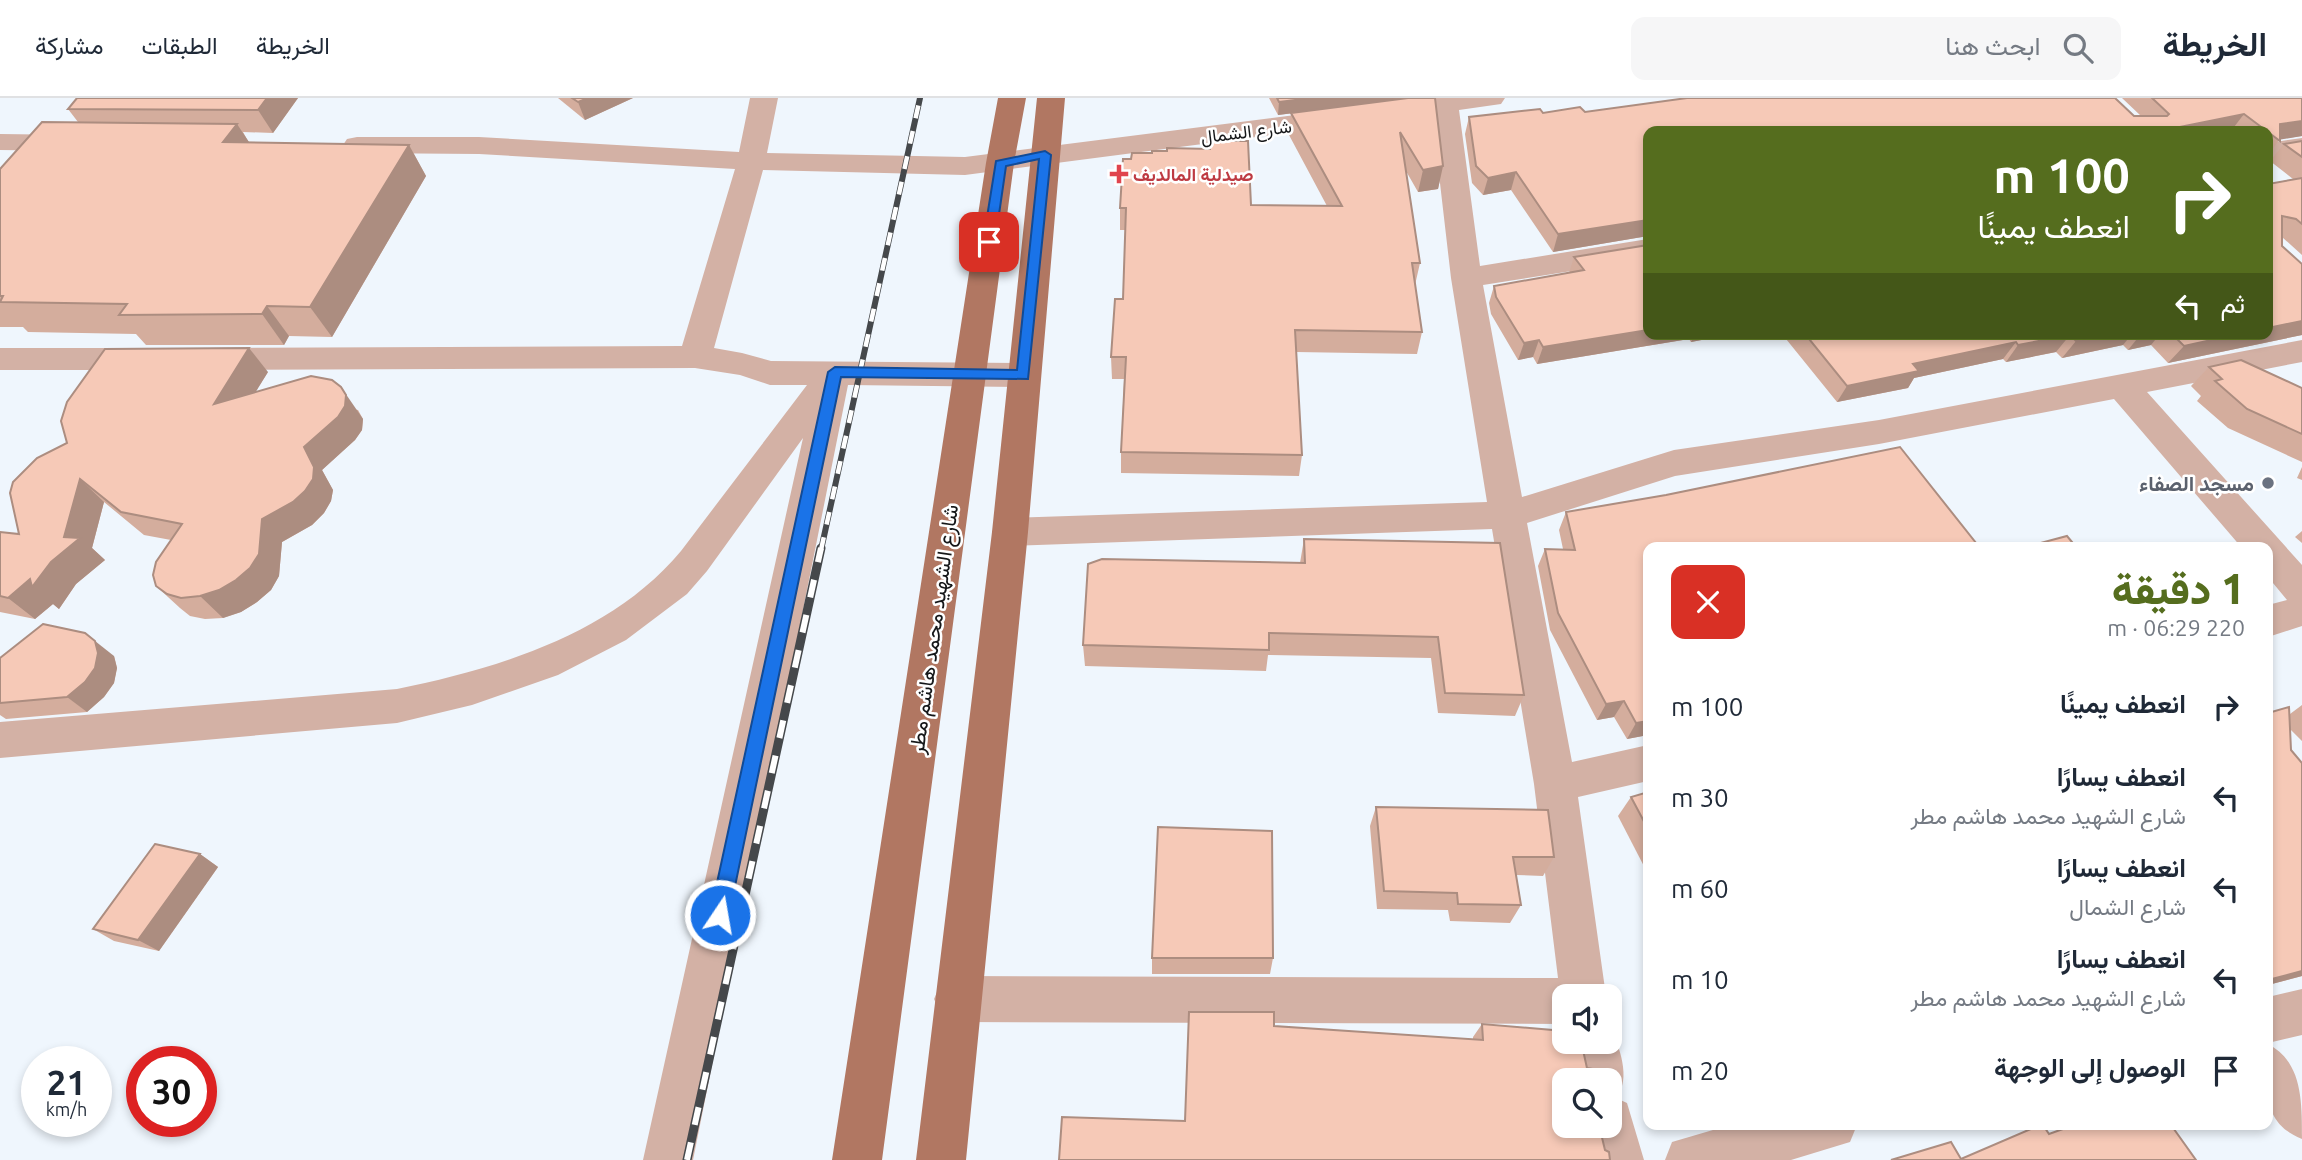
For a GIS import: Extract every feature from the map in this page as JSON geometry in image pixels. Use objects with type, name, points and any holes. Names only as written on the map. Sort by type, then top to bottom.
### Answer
[{"type":"main road","name":"شارع الشهيد محمد هاشم مطر","points":[[857,1160],[1000,163],[1012,98]]},
{"type":"main road","points":[[941,1160],[1010,532],[1051,98]]},
{"type":"street","points":[[695,357],[751,162],[764,98]]},
{"type":"street","name":"شارع الشمال","points":[[329,144],[494,146],[751,162],[903,167],[1000,163],[1445,101],[1491,98]]},
{"type":"street","points":[[1445,101],[1466,278],[1555,784],[1581,984]]},
{"type":"street","points":[[0,142],[110,143]]},
{"type":"street","points":[[2273,150],[2302,146]]},
{"type":"street","points":[[1466,278],[1643,250]]},
{"type":"street","points":[[1010,532],[1509,515],[1674,463],[1879,432],[2302,351]]},
{"type":"street","points":[[0,359],[695,357],[742,364],[771,373],[1023,375]]},
{"type":"street","points":[[0,740],[397,706],[459,694],[520,674],[579,648],[631,616],[676,581],[835,372]]},
{"type":"street","points":[[668,1160],[835,372]]},
{"type":"street","points":[[2122,386],[2259,542]]},
{"type":"street","points":[[2273,558],[2302,591]]},
{"type":"street","points":[[2273,620],[2302,611]]},
{"type":"street","points":[[1555,784],[1643,764]]},
{"type":"street","points":[[957,999],[1552,1001]]},
{"type":"street","points":[[2273,1019],[2302,1012]]},
{"type":"street","points":[[2273,1075],[2302,1115]]},
{"type":"street","points":[[1690,1160],[1813,1130]]},
{"type":"street","points":[[1614,1138],[1619,1160]]},
{"type":"building","points":[[77,98],[267,98],[258,110],[68,109]]},
{"type":"building","points":[[572,98],[588,98],[578,102]]},
{"type":"building","points":[[1277,98],[1311,98],[1279,102]]},
{"type":"building","points":[[1408,98],[1435,98],[1443,166],[1423,170],[1400,132],[1420,263],[1412,263],[1422,332],[1295,330],[1302,455],[1121,452],[1126,357],[1111,357],[1115,299],[1123,299],[1126,208],[1120,208],[1123,159],[1131,159],[1132,153],[1167,151],[1167,148],[1210,149],[1210,141],[1248,141],[1251,205],[1342,206],[1291,113]]},
{"type":"building","points":[[1687,98],[2115,98],[2134,116],[2167,116],[2169,114],[2152,98],[2302,98],[2302,121],[2280,124],[2280,141],[2273,136],[2273,126],[2260,126],[2244,114],[2185,126],[1643,126],[1643,221],[1558,234],[1516,172],[1488,178],[1476,166],[1469,117],[1540,109],[1543,113],[1580,107],[1585,112]]},
{"type":"building","points":[[42,122],[237,124],[223,142],[409,145],[310,307],[267,306],[262,314],[119,315],[127,304],[0,302],[3,296],[0,296],[0,169]]},
{"type":"building","points":[[2302,141],[2302,157],[2284,144]]},
{"type":"building","points":[[2302,178],[2302,224],[2296,219],[2282,216],[2282,246],[2302,264],[2302,321],[2273,327],[2273,183]]},
{"type":"building","points":[[1643,246],[1643,331],[1543,347],[1539,340],[1524,343],[1496,297],[1494,286],[1584,270],[1574,257]]},
{"type":"building","points":[[1810,340],[2044,340],[2018,345],[2016,342],[1913,364],[1919,371],[1847,386]]},
{"type":"building","points":[[2178,340],[2212,340],[2184,346]]},
{"type":"building","points":[[249,348],[214,404],[311,376],[332,380],[346,395],[345,406],[338,417],[304,447],[314,467],[313,479],[305,491],[293,502],[262,519],[259,554],[250,568],[219,590],[200,596],[181,598],[167,594],[156,586],[153,575],[156,562],[182,524],[121,512],[80,479],[64,537],[80,538],[51,562],[32,587],[30,579],[8,598],[0,596],[0,532],[19,534],[10,493],[13,482],[37,458],[67,443],[61,421],[67,402],[105,349]]},
{"type":"building","points":[[2241,360],[2302,388],[2302,434],[2247,409],[2215,381],[2222,379],[2209,367]]},
{"type":"building","points":[[1900,447],[1975,542],[1643,542],[1643,722],[1636,723],[1624,701],[1606,704],[1558,613],[1545,549],[1575,550],[1566,512],[1666,495]]},
{"type":"building","points":[[2067,536],[2072,542],[2044,542]]},
{"type":"building","points":[[1304,539],[1500,543],[1524,695],[1445,693],[1438,637],[1269,633],[1269,650],[1083,645],[1088,564],[1102,559],[1305,563]]},
{"type":"building","points":[[43,624],[85,633],[95,641],[98,653],[95,668],[85,682],[67,697],[0,703],[0,658]]},
{"type":"building","points":[[2289,707],[2291,750],[2302,763],[2302,971],[2273,979],[2273,712]]},
{"type":"building","points":[[1643,793],[1643,820],[1631,797]]},
{"type":"building","points":[[1376,807],[1548,810],[1554,857],[1513,857],[1521,905],[1458,904],[1457,893],[1384,891]]},
{"type":"building","points":[[1158,827],[1272,831],[1273,958],[1152,958]]},
{"type":"building","points":[[155,844],[200,854],[138,940],[93,929]]},
{"type":"building","points":[[1189,1012],[1274,1012],[1274,1026],[1483,1040],[1482,1024],[1552,1030],[1552,1054],[1584,1054],[1587,1068],[1552,1068],[1552,1138],[1602,1138],[1610,1160],[1059,1160],[1062,1117],[1185,1121]]},
{"type":"building","points":[[2028,1130],[2046,1130],[2049,1134],[2060,1130],[2175,1130],[2196,1160],[1891,1160],[1951,1142],[1961,1159]]},
{"type":"railway","points":[[821,550],[920,98]]},
{"type":"railway","points":[[687,1160],[821,548]]},
{"type":"place","name":"صيدلية المالديف","points":[[1119,174]]},
{"type":"place","name":"مسجد الصفاء","points":[[2268,483]]},
{"type":"route","points":[[720,915],[835,372],[1023,375],[1045,155],[1000,163],[989,242]]}]
